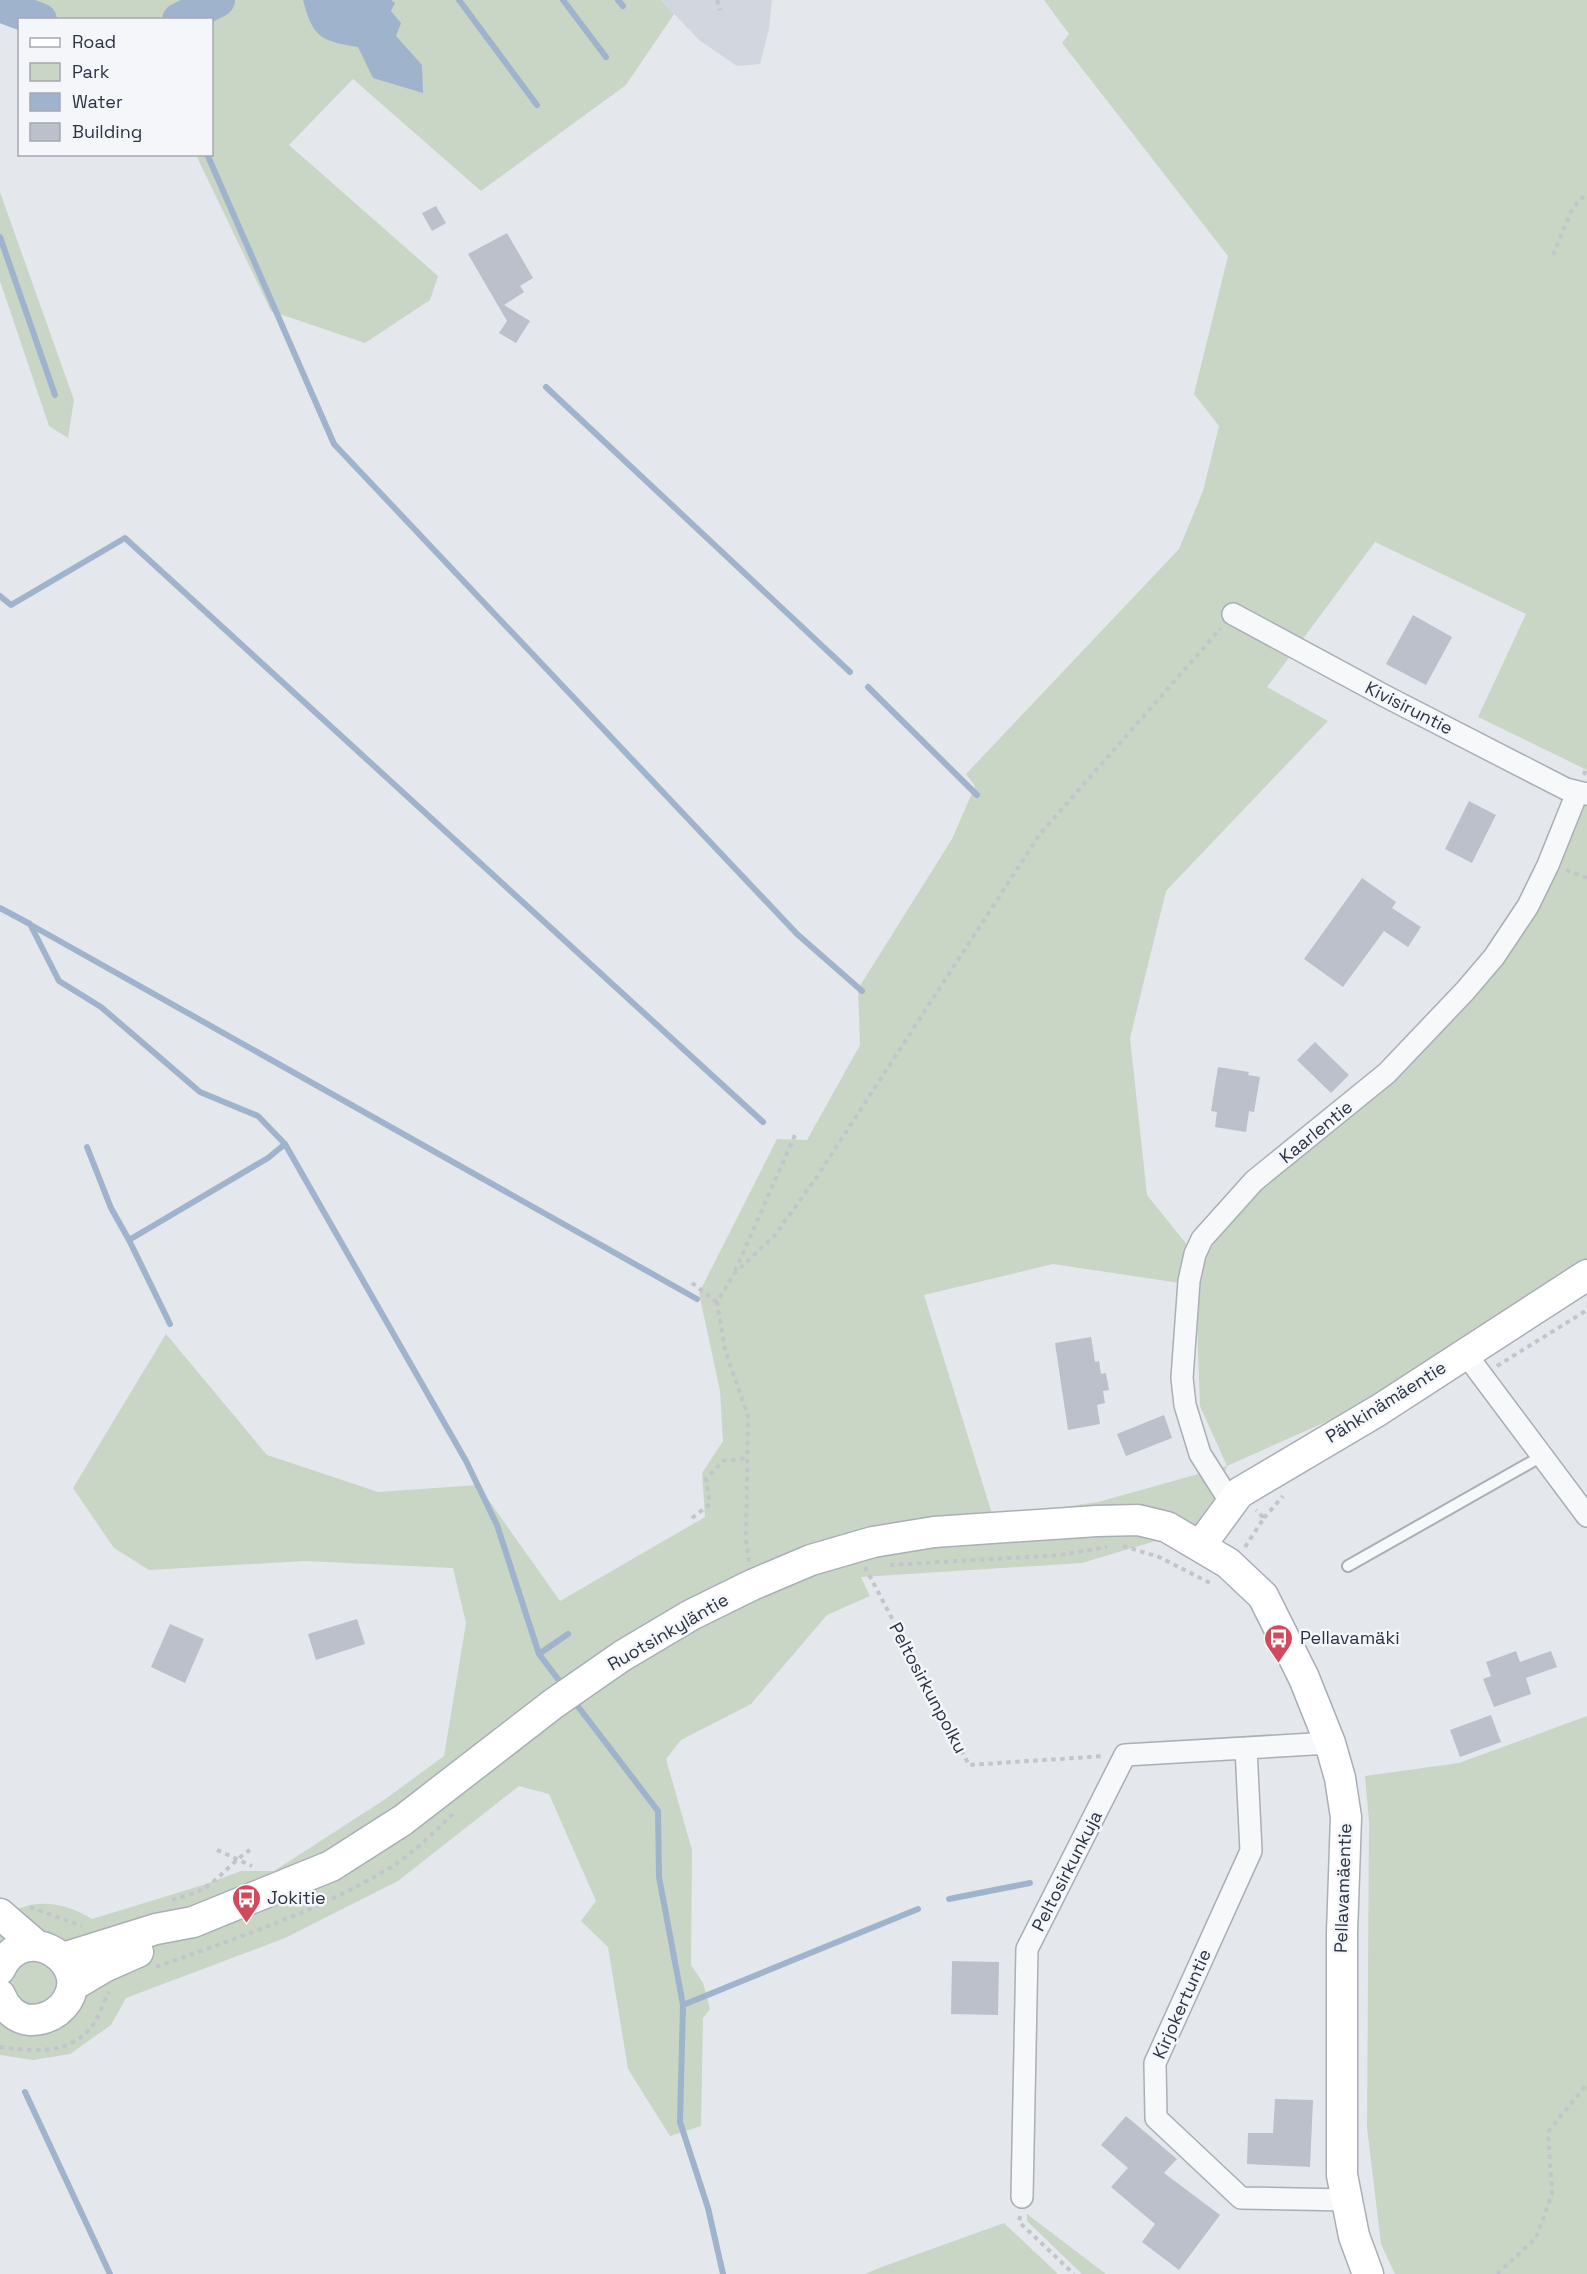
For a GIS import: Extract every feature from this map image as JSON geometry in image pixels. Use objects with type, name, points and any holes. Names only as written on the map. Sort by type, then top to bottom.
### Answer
[{"type":"street","name":"Kivisiruntie","points":[[1233,614],[1385,696],[1582,793]]},
{"type":"street","name":"Kaarlentie","points":[[1231,1503],[1200,1454],[1184,1396],[1182,1378],[1189,1281],[1195,1254],[1202,1239],[1254,1181],[1387,1073],[1494,957],[1528,906],[1582,793]]},
{"type":"street","name":"Pähkinämäentie","points":[[1200,1546],[1239,1493],[1379,1410],[1587,1275]]},
{"type":"street","points":[[1465,1353],[1587,1516]]},
{"type":"street","name":"Ruotsinkyläntie","points":[[68,1972],[100,1957],[163,1941],[194,1922],[331,1866],[403,1820],[553,1704],[622,1656],[691,1615],[752,1585],[811,1560],[873,1542],[934,1532],[1138,1520],[1167,1527],[1200,1546]]},
{"type":"street","name":"Pellavamäentie","points":[[1200,1546],[1219,1579],[1263,1596],[1285,1636],[1330,1743],[1340,1778],[1346,1817],[1342,1933],[1342,2175],[1354,2236],[1368,2274]]},
{"type":"street","points":[[1125,1755],[1330,1743]]},
{"type":"street","name":"Kirjokertuntie","points":[[1246,1748],[1251,1851],[1155,2062],[1156,2118],[1241,2198],[1347,2200]]},
{"type":"street","name":"Peltosirkunkuja","points":[[1022,2197],[1027,1949],[1125,1755]]},
{"type":"street","points":[[12,1909],[37,1946]]},
{"type":"street","points":[[1,1963],[12,1953],[24,1947],[37,1946],[51,1949],[68,1972],[68,2001],[57,2013],[43,2019],[27,2020],[4,2008]]},
{"type":"lane","points":[[1348,1566],[1542,1456]]},
{"type":"path","points":[[717,0],[720,10]]},
{"type":"path","points":[[1553,255],[1572,209],[1587,193]]},
{"type":"path","points":[[734,1274],[774,1235],[816,1178],[1040,834],[1233,614]]},
{"type":"path","points":[[752,1585],[746,1540],[748,1416],[725,1350],[717,1302],[734,1274],[795,1135]]},
{"type":"path","points":[[692,1283],[717,1302]]},
{"type":"path","points":[[692,1518],[710,1504],[706,1479],[723,1461],[747,1458]]},
{"type":"path","points":[[888,1565],[1060,1555],[1109,1546]]},
{"type":"path","points":[[1118,1546],[1127,1546],[1219,1579]]},
{"type":"path","points":[[855,1569],[876,1566]]},
{"type":"path","name":"Peltosirkunpolku","points":[[865,1567],[969,1765],[1125,1755]]},
{"type":"path","points":[[217,1850],[252,1866]]},
{"type":"path","points":[[162,1903],[203,1889],[228,1870],[236,1859],[250,1850]]},
{"type":"path","points":[[148,1970],[301,1913],[341,1894]]},
{"type":"path","points":[[0,2047],[33,2052],[67,2045],[91,2027],[112,1986],[86,1928],[12,1909]]},
{"type":"path","points":[[1497,2274],[1536,2238],[1552,2194],[1548,2132],[1587,2084]]},
{"type":"path","points":[[1022,2197],[1019,2222],[1074,2274]]},
{"type":"shaded area","points":[[661,0],[772,0],[769,29],[760,64],[737,66],[699,40]]},
{"type":"green space","points":[[0,0],[661,0],[674,14],[626,85],[481,191],[353,79],[289,145],[438,276],[430,300],[365,343],[271,311],[196,156],[213,156],[213,18],[18,18],[18,28],[0,21]]},
{"type":"green space","points":[[1044,0],[1587,0],[1587,770],[1478,717],[1526,614],[1375,542],[1267,687],[1328,721],[1166,891],[1130,1038],[1147,1195],[1188,1246],[1180,1283],[1053,1264],[924,1295],[993,1517],[1098,1502],[1227,1466],[1214,1502],[1219,1522],[1082,1563],[861,1577],[870,1596],[827,1615],[751,1704],[681,1740],[666,1759],[692,1850],[691,1965],[703,1983],[710,2009],[703,2018],[701,2126],[670,2136],[628,2069],[608,1947],[581,1921],[596,1901],[549,1794],[519,1786],[398,1881],[285,1938],[126,1998],[111,2025],[70,2054],[33,2060],[0,2055],[0,1917],[24,1907],[47,1904],[69,1908],[92,1919],[241,1871],[274,1871],[384,1800],[444,1756],[466,1623],[453,1568],[305,1561],[149,1570],[114,1548],[73,1488],[166,1334],[267,1455],[378,1492],[478,1485],[560,1601],[705,1517],[702,1473],[723,1441],[720,1391],[699,1293],[777,1139],[807,1140],[860,1045],[858,989],[952,839],[975,786],[966,774],[1179,549],[1203,491],[1219,426],[1194,394],[1228,256],[1062,43],[1069,34]]},
{"type":"green space","points":[[0,192],[74,400],[68,438],[49,426],[0,281]]},
{"type":"green space","points":[[1587,793],[1587,1262],[1355,1409],[1227,1466],[1200,1406],[1196,1294],[1204,1258],[1239,1208],[1384,1085],[1486,979]]},
{"type":"green space","points":[[1587,1716],[1587,2274],[1395,2274],[1381,2244],[1367,2128],[1369,1821],[1365,1776],[1459,1763]]},
{"type":"green space","points":[[1027,2214],[1106,2274],[1082,2274],[1027,2221]]},
{"type":"green space","points":[[1004,2223],[1058,2274],[865,2274],[879,2268]]},
{"type":"water","points":[[303,0],[391,0],[395,3],[391,11],[401,23],[396,36],[422,65],[423,93],[373,78],[358,47],[327,40],[320,36],[311,23]]},
{"type":"building","points":[[436,206],[446,223],[432,231],[422,213]]},
{"type":"building","points":[[507,233],[533,278],[520,286],[524,292],[504,305],[530,321],[516,343],[499,333],[507,321],[468,254]]},
{"type":"building","points":[[1413,615],[1452,637],[1426,685],[1386,664]]},
{"type":"building","points":[[1469,801],[1496,815],[1472,863],[1445,849]]},
{"type":"building","points":[[1362,878],[1396,902],[1392,908],[1421,927],[1408,947],[1384,931],[1343,987],[1304,959]]},
{"type":"building","points":[[1315,1042],[1349,1075],[1331,1093],[1297,1060]]},
{"type":"building","points":[[1218,1067],[1249,1072],[1248,1075],[1260,1077],[1254,1112],[1249,1111],[1246,1132],[1215,1127],[1217,1112],[1211,1111]]},
{"type":"building","points":[[1091,1337],[1095,1362],[1099,1361],[1101,1374],[1106,1373],[1109,1390],[1103,1391],[1105,1403],[1097,1405],[1100,1424],[1068,1430],[1055,1343]]},
{"type":"building","points":[[1164,1415],[1172,1438],[1126,1456],[1117,1434]]},
{"type":"building","points":[[357,1619],[365,1644],[316,1660],[308,1634]]},
{"type":"building","points":[[170,1624],[204,1639],[185,1683],[151,1667]]},
{"type":"building","points":[[1516,1651],[1520,1662],[1551,1651],[1557,1667],[1526,1678],[1531,1694],[1494,1707],[1483,1679],[1491,1676],[1486,1662]]},
{"type":"building","points":[[1491,1715],[1501,1742],[1460,1757],[1450,1730]]},
{"type":"building","points":[[952,1961],[999,1962],[998,2015],[951,2014]]},
{"type":"building","points":[[1275,2099],[1313,2100],[1310,2167],[1247,2164],[1248,2133],[1273,2133]]},
{"type":"building","points":[[1126,2116],[1177,2159],[1164,2173],[1220,2215],[1179,2270],[1142,2242],[1155,2224],[1111,2187],[1128,2168],[1101,2145]]},
{"type":"waterway","points":[[183,18],[218,0]]},
{"type":"waterway","points":[[459,0],[537,105]]},
{"type":"waterway","points":[[563,0],[606,57]]},
{"type":"waterway","points":[[618,0],[623,6]]},
{"type":"waterway","points":[[0,5],[35,18]]},
{"type":"waterway","points":[[208,156],[334,444],[797,934],[862,991]]},
{"type":"waterway","points":[[0,237],[55,395]]},
{"type":"waterway","points":[[546,387],[850,672]]},
{"type":"waterway","points":[[0,596],[11,605],[125,538],[763,1122]]},
{"type":"waterway","points":[[868,687],[977,795]]},
{"type":"waterway","points":[[0,908],[30,924],[59,981],[101,1007],[200,1092],[258,1116],[285,1144],[466,1461],[497,1525],[539,1654],[564,1687]]},
{"type":"waterway","points":[[31,925],[697,1299]]},
{"type":"waterway","points":[[170,1324],[129,1240],[268,1158],[285,1144]]},
{"type":"waterway","points":[[87,1147],[111,1208],[129,1240]]},
{"type":"waterway","points":[[539,1654],[568,1634]]},
{"type":"waterway","points":[[573,1700],[658,1811],[659,1877],[683,2005],[680,2122],[708,2208],[723,2274]]},
{"type":"waterway","points":[[949,1899],[1030,1883]]},
{"type":"waterway","points":[[683,2005],[918,1909]]},
{"type":"waterway","points":[[25,2092],[110,2274]]},
{"type":"place","name":"Pellavamäki","points":[[1279,1664]]},
{"type":"place","name":"Jokitie","points":[[246,1924]]}]
